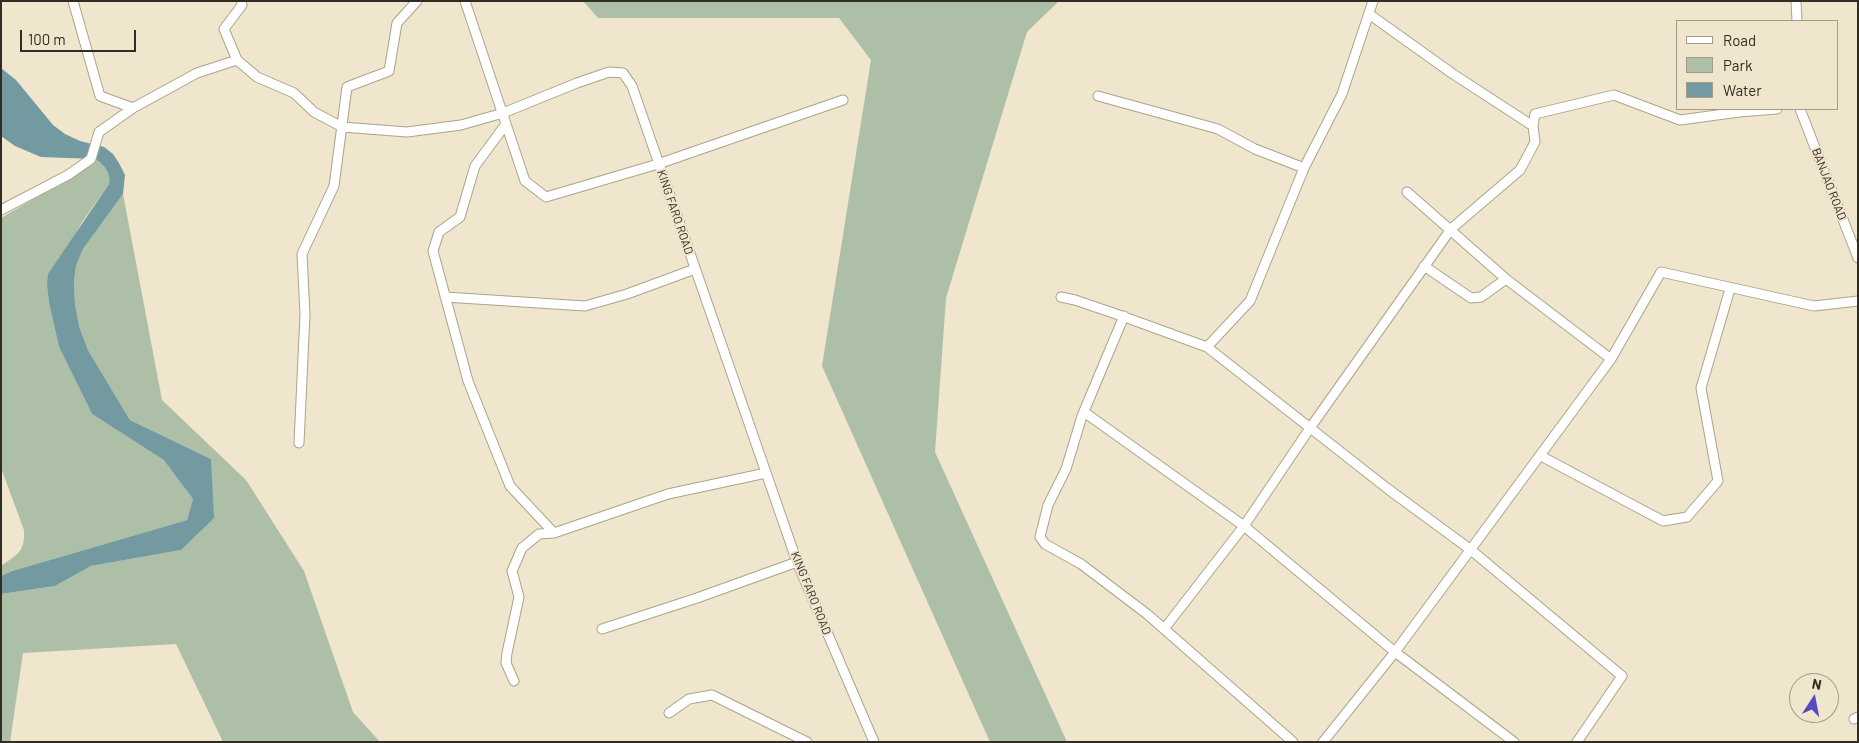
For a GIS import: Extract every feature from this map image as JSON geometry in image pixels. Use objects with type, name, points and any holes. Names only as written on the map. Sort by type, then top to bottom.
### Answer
[{"type":"street","points":[[73,1],[100,96],[133,108]]},
{"type":"street","points":[[1,210],[68,175],[91,159],[99,132],[133,108],[197,73],[237,60],[224,29],[242,5],[241,1]]},
{"type":"street","points":[[299,442],[305,314],[302,254],[334,186],[347,87],[389,71],[397,23],[417,1]]},
{"type":"street","points":[[465,1],[525,181],[546,197],[658,164],[843,100]]},
{"type":"street","points":[[1207,347],[1250,301],[1304,168],[1342,94],[1373,1]]},
{"type":"street","points":[[1796,1],[1797,20]]},
{"type":"street","points":[[1369,14],[1453,74],[1533,126]]},
{"type":"street","name":"KING FARO ROAD","points":[[237,60],[257,77],[294,93],[314,112],[342,126],[408,132],[461,126],[503,113],[609,72],[622,73],[632,86],[797,562],[874,742]]},
{"type":"street","points":[[1164,629],[1244,526],[1310,428],[1451,229],[1520,170],[1535,142],[1533,126],[1535,114],[1614,95],[1680,120],[1765,110]]},
{"type":"street","points":[[1098,96],[1218,129],[1255,150],[1304,168]]},
{"type":"street","name":"BANJAO ROAD","points":[[1800,110],[1858,258]]},
{"type":"street","points":[[506,124],[475,166],[460,217],[439,232],[433,251],[468,381],[510,486],[554,532]]},
{"type":"street","points":[[1407,192],[1506,279],[1611,359]]},
{"type":"street","points":[[1424,266],[1471,298],[1482,297],[1506,279]]},
{"type":"street","points":[[445,297],[585,306],[627,294],[695,270]]},
{"type":"street","points":[[1323,742],[1395,652],[1611,359],[1661,272],[1730,289],[1814,306],[1858,300]]},
{"type":"street","points":[[1541,456],[1663,521],[1687,517],[1718,481],[1701,388],[1730,289]]},
{"type":"street","points":[[1061,297],[1124,316],[1207,347],[1388,489],[1471,550],[1622,676],[1577,742]]},
{"type":"street","points":[[1124,316],[1084,412],[1066,469],[1048,505],[1040,537],[1045,544],[1081,564],[1164,629],[1293,742]]},
{"type":"street","points":[[1084,412],[1244,526],[1395,652],[1514,742]]},
{"type":"street","points":[[514,681],[506,663],[519,597],[512,571],[522,548],[539,534],[554,532],[668,494],[766,473]]},
{"type":"street","points":[[602,629],[697,598],[797,562]]},
{"type":"street","points":[[670,712],[689,699],[712,695],[807,742]]},
{"type":"green space","points":[[583,1],[1059,1],[1027,32],[946,298],[935,452],[1067,742],[990,742],[822,366],[871,60],[839,18],[598,18]]},
{"type":"green space","points":[[95,159],[110,174],[109,184],[82,222],[47,286],[59,347],[92,414],[165,460],[193,499],[187,520],[12,571],[1,576],[1,566],[22,548],[24,530],[1,468],[1,218],[71,177]]},
{"type":"green space","points":[[123,194],[162,400],[246,480],[304,571],[353,712],[380,742],[223,742],[176,644],[23,653],[10,742],[1,742],[1,594],[55,586],[91,566],[181,550],[211,459],[130,420],[88,350],[79,326],[75,304],[74,281],[76,266],[83,249]]},
{"type":"water","points":[[1,68],[16,80],[53,125],[65,134],[80,141],[104,147],[113,154],[125,175],[123,194],[83,249],[76,266],[74,281],[75,304],[79,326],[88,350],[130,420],[211,459],[214,518],[181,550],[91,566],[55,586],[1,594],[1,576],[12,571],[187,520],[193,499],[164,460],[92,414],[59,347],[49,303],[48,274],[109,184],[109,176],[104,167],[95,159],[41,157],[15,146],[1,136]]}]
